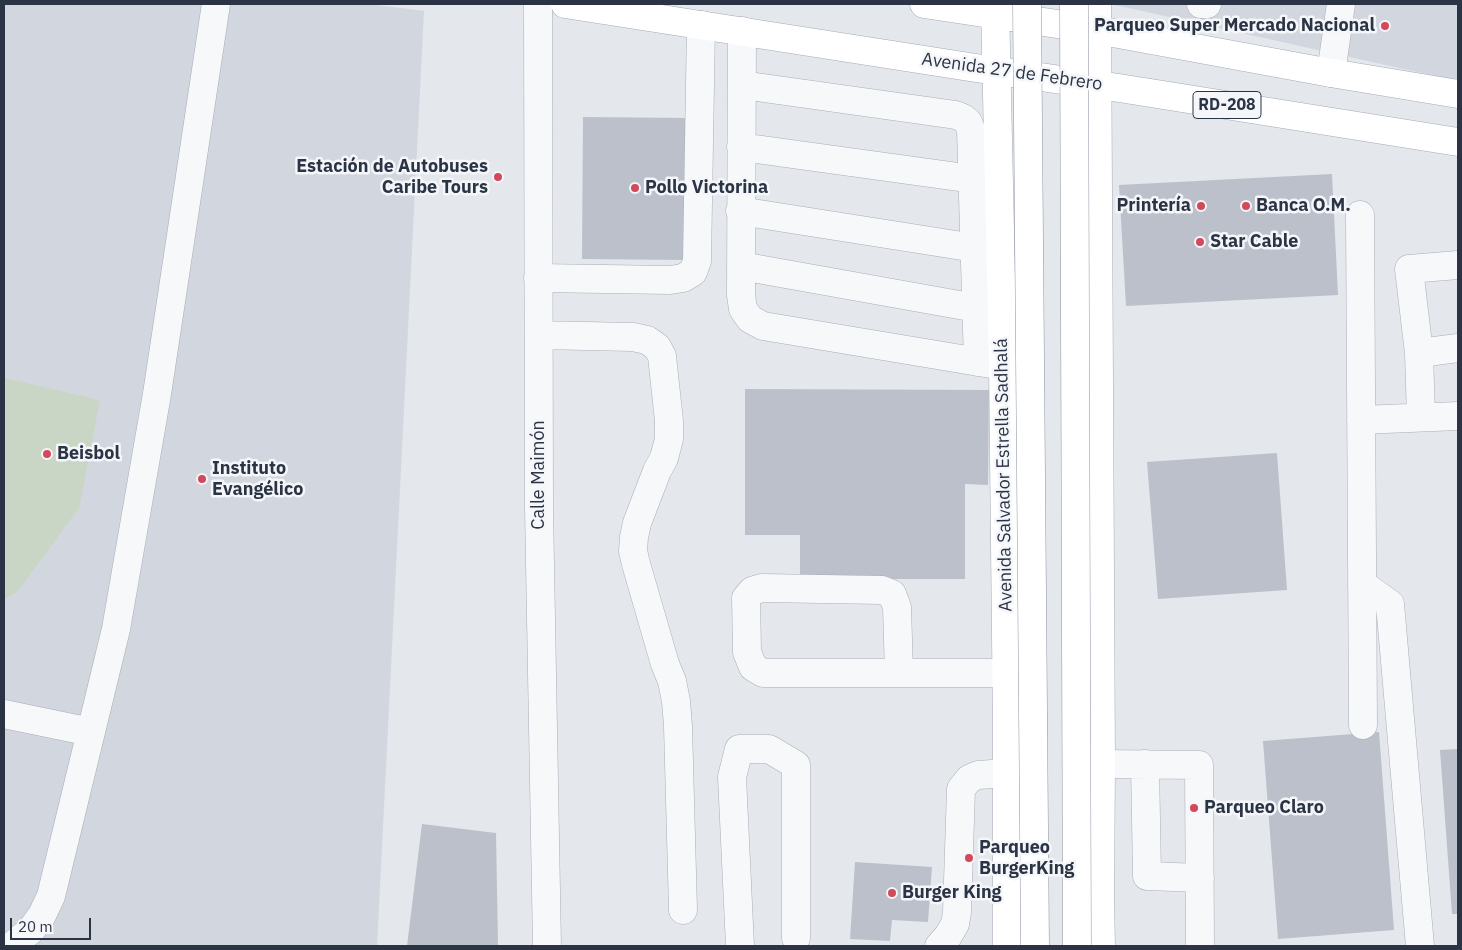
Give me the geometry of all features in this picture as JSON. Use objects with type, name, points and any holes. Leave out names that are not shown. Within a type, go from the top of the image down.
[{"type":"main road","name":"Avenida 27 de Febrero","points":[[565,4],[996,71],[1097,84],[1458,142]]},
{"type":"main road","points":[[924,4],[1097,17],[1331,73],[1458,94]]},
{"type":"main road","name":"Avenida Salvador Estrella Sadhalá","points":[[1027,4],[1035,946]]},
{"type":"main road","points":[[1074,4],[1077,946]]},
{"type":"main road","name":"Avenida Salvador Estrella Sadhalá","points":[[995,9],[996,71],[991,364],[1007,673],[1006,945]]},
{"type":"main road","points":[[1097,17],[1101,946]]},
{"type":"main road","points":[[1100,900],[1121,946]]},
{"type":"street","points":[[12,946],[32,929],[42,916],[51,896],[116,629],[156,404],[216,4]]},
{"type":"street","name":"Calle Maimón","points":[[538,4],[539,519],[547,946]]},
{"type":"street","points":[[1200,4],[1207,4]]},
{"type":"street","points":[[1331,73],[1341,4]]},
{"type":"street","points":[[538,278],[670,280],[683,278],[693,272],[697,261],[701,25]]},
{"type":"street","points":[[742,31],[741,295],[743,308],[750,320],[762,326],[991,364],[976,308],[971,130],[968,122],[956,114],[742,85]]},
{"type":"street","points":[[741,147],[973,178]]},
{"type":"street","points":[[740,211],[974,248]]},
{"type":"street","points":[[1360,215],[1363,725]]},
{"type":"street","points":[[1421,417],[1419,353],[1409,269],[1458,265]]},
{"type":"street","points":[[741,266],[976,308]]},
{"type":"street","points":[[539,335],[633,337],[647,340],[657,347],[662,356],[669,421],[669,439],[664,458],[637,523],[633,551],[665,664],[672,681],[676,701],[683,910]]},
{"type":"street","points":[[1419,353],[1458,348]]},
{"type":"street","points":[[1361,420],[1458,416]]},
{"type":"street","points":[[1362,584],[1390,604],[1420,946]]},
{"type":"street","points":[[898,673],[897,607],[892,594],[882,590],[762,588],[752,590],[746,598],[747,652],[753,667],[763,672],[898,673],[1007,673]]},
{"type":"street","points":[[4,714],[91,732]]},
{"type":"street","points":[[740,946],[732,777],[739,749],[769,749],[796,765],[796,938]]},
{"type":"street","points":[[1101,764],[1200,765],[1200,946]]},
{"type":"street","points":[[1145,764],[1147,876],[1200,878]]},
{"type":"street","points":[[938,946],[948,936],[955,924],[957,912],[961,789],[969,779],[978,775],[1007,773]]},
{"type":"shaded area","name":"Instituto Evangélico","points":[[4,4],[369,4],[424,11],[377,946],[4,946]]},
{"type":"shaded area","points":[[1458,4],[1458,81],[1115,5]]},
{"type":"green space","name":"Beisbol","points":[[4,378],[100,400],[79,508],[17,592],[4,599]]},
{"type":"building","name":"Pollo Victorina","points":[[583,117],[688,118],[687,260],[582,259]]},
{"type":"building","points":[[1332,174],[1338,295],[1126,306],[1119,185]]},
{"type":"building","points":[[745,389],[989,390],[988,485],[965,484],[965,579],[800,579],[800,535],[745,535]]},
{"type":"building","points":[[1277,453],[1287,590],[1158,599],[1147,462]]},
{"type":"building","points":[[1379,732],[1394,930],[1278,939],[1263,741]]},
{"type":"building","points":[[1458,749],[1458,914],[1452,914],[1440,750]]},
{"type":"building","points":[[422,824],[496,833],[498,946],[407,946]]},
{"type":"building","name":"Burger King","points":[[855,862],[932,867],[928,922],[892,920],[890,941],[850,939]]},
{"type":"place","name":"Parqueo Super Mercado Nacional","points":[[1385,26]]},
{"type":"place","name":"Estación de Autobuses Caribe Tours","points":[[498,177]]},
{"type":"place","name":"Pollo Victorina","points":[[635,188]]},
{"type":"place","name":"Printería","points":[[1201,206]]},
{"type":"place","name":"Banca O.M.","points":[[1246,206]]},
{"type":"place","name":"Star Cable","points":[[1200,242]]},
{"type":"place","name":"Beisbol","points":[[47,454]]},
{"type":"place","name":"Instituto Evangélico","points":[[202,479]]},
{"type":"place","name":"Parqueo Claro","points":[[1194,808]]},
{"type":"place","name":"Parqueo BurgerKing","points":[[969,858]]},
{"type":"place","name":"Burger King","points":[[892,893]]}]
